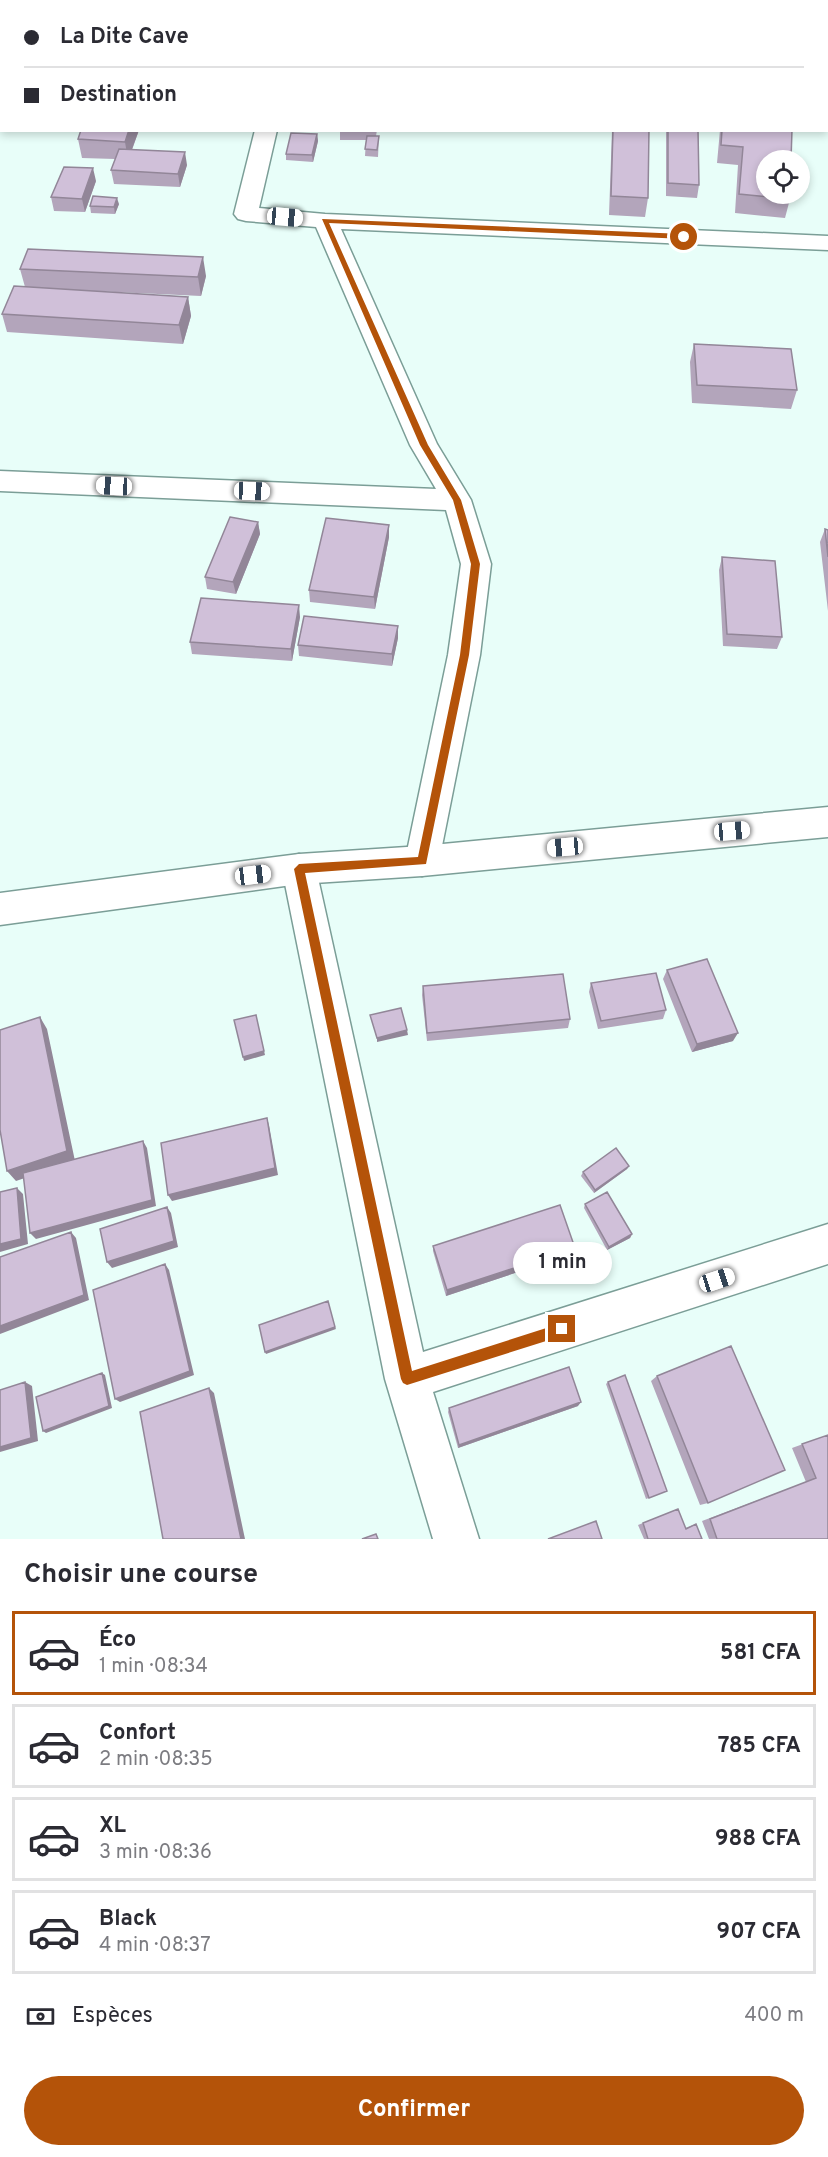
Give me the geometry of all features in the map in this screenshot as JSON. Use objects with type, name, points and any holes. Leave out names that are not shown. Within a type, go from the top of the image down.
[{"type":"street","points":[[266,132],[246,214],[325,220],[828,243]]},
{"type":"street","points":[[325,220],[424,445],[457,500],[476,564],[464,655],[422,861]]},
{"type":"street","points":[[0,481],[457,500]]},
{"type":"street","points":[[0,909],[299,869],[422,861],[828,822]]},
{"type":"street","points":[[299,869],[407,1379],[456,1539]]},
{"type":"street","points":[[407,1379],[828,1244]]},
{"type":"building","points":[[80,132],[128,132],[125,142],[78,139]]},
{"type":"building","points":[[613,132],[649,132],[648,198],[611,196]]},
{"type":"building","points":[[668,132],[698,132],[699,185],[668,183]]},
{"type":"building","points":[[722,132],[792,132],[791,150],[756,150],[756,196],[739,194],[743,147],[721,145]]},
{"type":"building","points":[[291,133],[317,134],[312,155],[286,154]]},
{"type":"building","points":[[367,136],[379,136],[377,150],[365,149]]},
{"type":"building","points":[[119,149],[185,152],[178,174],[111,170]]},
{"type":"building","points":[[64,167],[93,168],[82,199],[51,197]]},
{"type":"building","points":[[93,196],[117,198],[114,207],[90,206]]},
{"type":"building","points":[[28,249],[203,257],[198,277],[20,269]]},
{"type":"building","points":[[14,286],[188,297],[179,325],[2,314]]},
{"type":"building","points":[[694,344],[791,349],[797,390],[697,385]]},
{"type":"building","points":[[230,517],[258,522],[233,582],[205,577]]},
{"type":"building","points":[[326,518],[389,525],[374,597],[309,590]]},
{"type":"building","points":[[825,529],[828,530],[828,557]]},
{"type":"building","points":[[722,557],[775,561],[782,637],[727,634]]},
{"type":"building","points":[[201,598],[299,605],[291,649],[190,642]]},
{"type":"building","points":[[304,616],[398,626],[392,654],[298,645]]},
{"type":"building","points":[[707,959],[738,1033],[697,1044],[667,970]]},
{"type":"building","points":[[656,973],[666,1010],[601,1021],[591,983]]},
{"type":"building","points":[[563,974],[570,1019],[427,1033],[423,986]]},
{"type":"building","points":[[401,1008],[407,1030],[377,1038],[370,1015]]},
{"type":"building","points":[[256,1015],[264,1051],[243,1057],[234,1020]]},
{"type":"building","points":[[40,1017],[67,1151],[7,1171],[0,1130],[0,1030]]},
{"type":"building","points":[[267,1118],[275,1168],[168,1195],[161,1143]]},
{"type":"building","points":[[143,1141],[152,1200],[30,1233],[23,1173]]},
{"type":"building","points":[[616,1148],[629,1166],[595,1190],[583,1172]]},
{"type":"building","points":[[17,1188],[21,1239],[0,1244],[0,1192]]},
{"type":"building","points":[[607,1192],[632,1234],[609,1247],[585,1204]]},
{"type":"building","points":[[560,1205],[575,1248],[447,1290],[433,1246]]},
{"type":"building","points":[[167,1207],[174,1241],[107,1262],[100,1229]]},
{"type":"building","points":[[71,1232],[84,1295],[0,1326],[0,1257]]},
{"type":"building","points":[[165,1264],[190,1371],[115,1399],[93,1290]]},
{"type":"building","points":[[328,1301],[335,1327],[265,1352],[259,1325]]},
{"type":"building","points":[[731,1346],[785,1470],[708,1503],[657,1376]]},
{"type":"building","points":[[569,1367],[581,1402],[459,1445],[449,1408]]},
{"type":"building","points":[[102,1373],[109,1406],[43,1431],[36,1397]]},
{"type":"building","points":[[625,1375],[667,1491],[649,1498],[608,1382]]},
{"type":"building","points":[[25,1382],[31,1438],[0,1447],[0,1390]]},
{"type":"building","points":[[209,1388],[241,1539],[163,1539],[140,1412]]},
{"type":"building","points":[[828,1435],[828,1539],[717,1539],[710,1519],[816,1478],[802,1444]]},
{"type":"building","points":[[678,1509],[686,1529],[696,1524],[702,1539],[648,1539],[643,1523]]},
{"type":"building","points":[[596,1521],[602,1539],[548,1539]]},
{"type":"building","points":[[376,1534],[378,1539],[362,1539]]},
{"type":"route","points":[[562,1329],[407,1379],[299,869],[422,861],[464,655],[476,564],[457,500],[424,445],[325,220],[684,237]]}]
